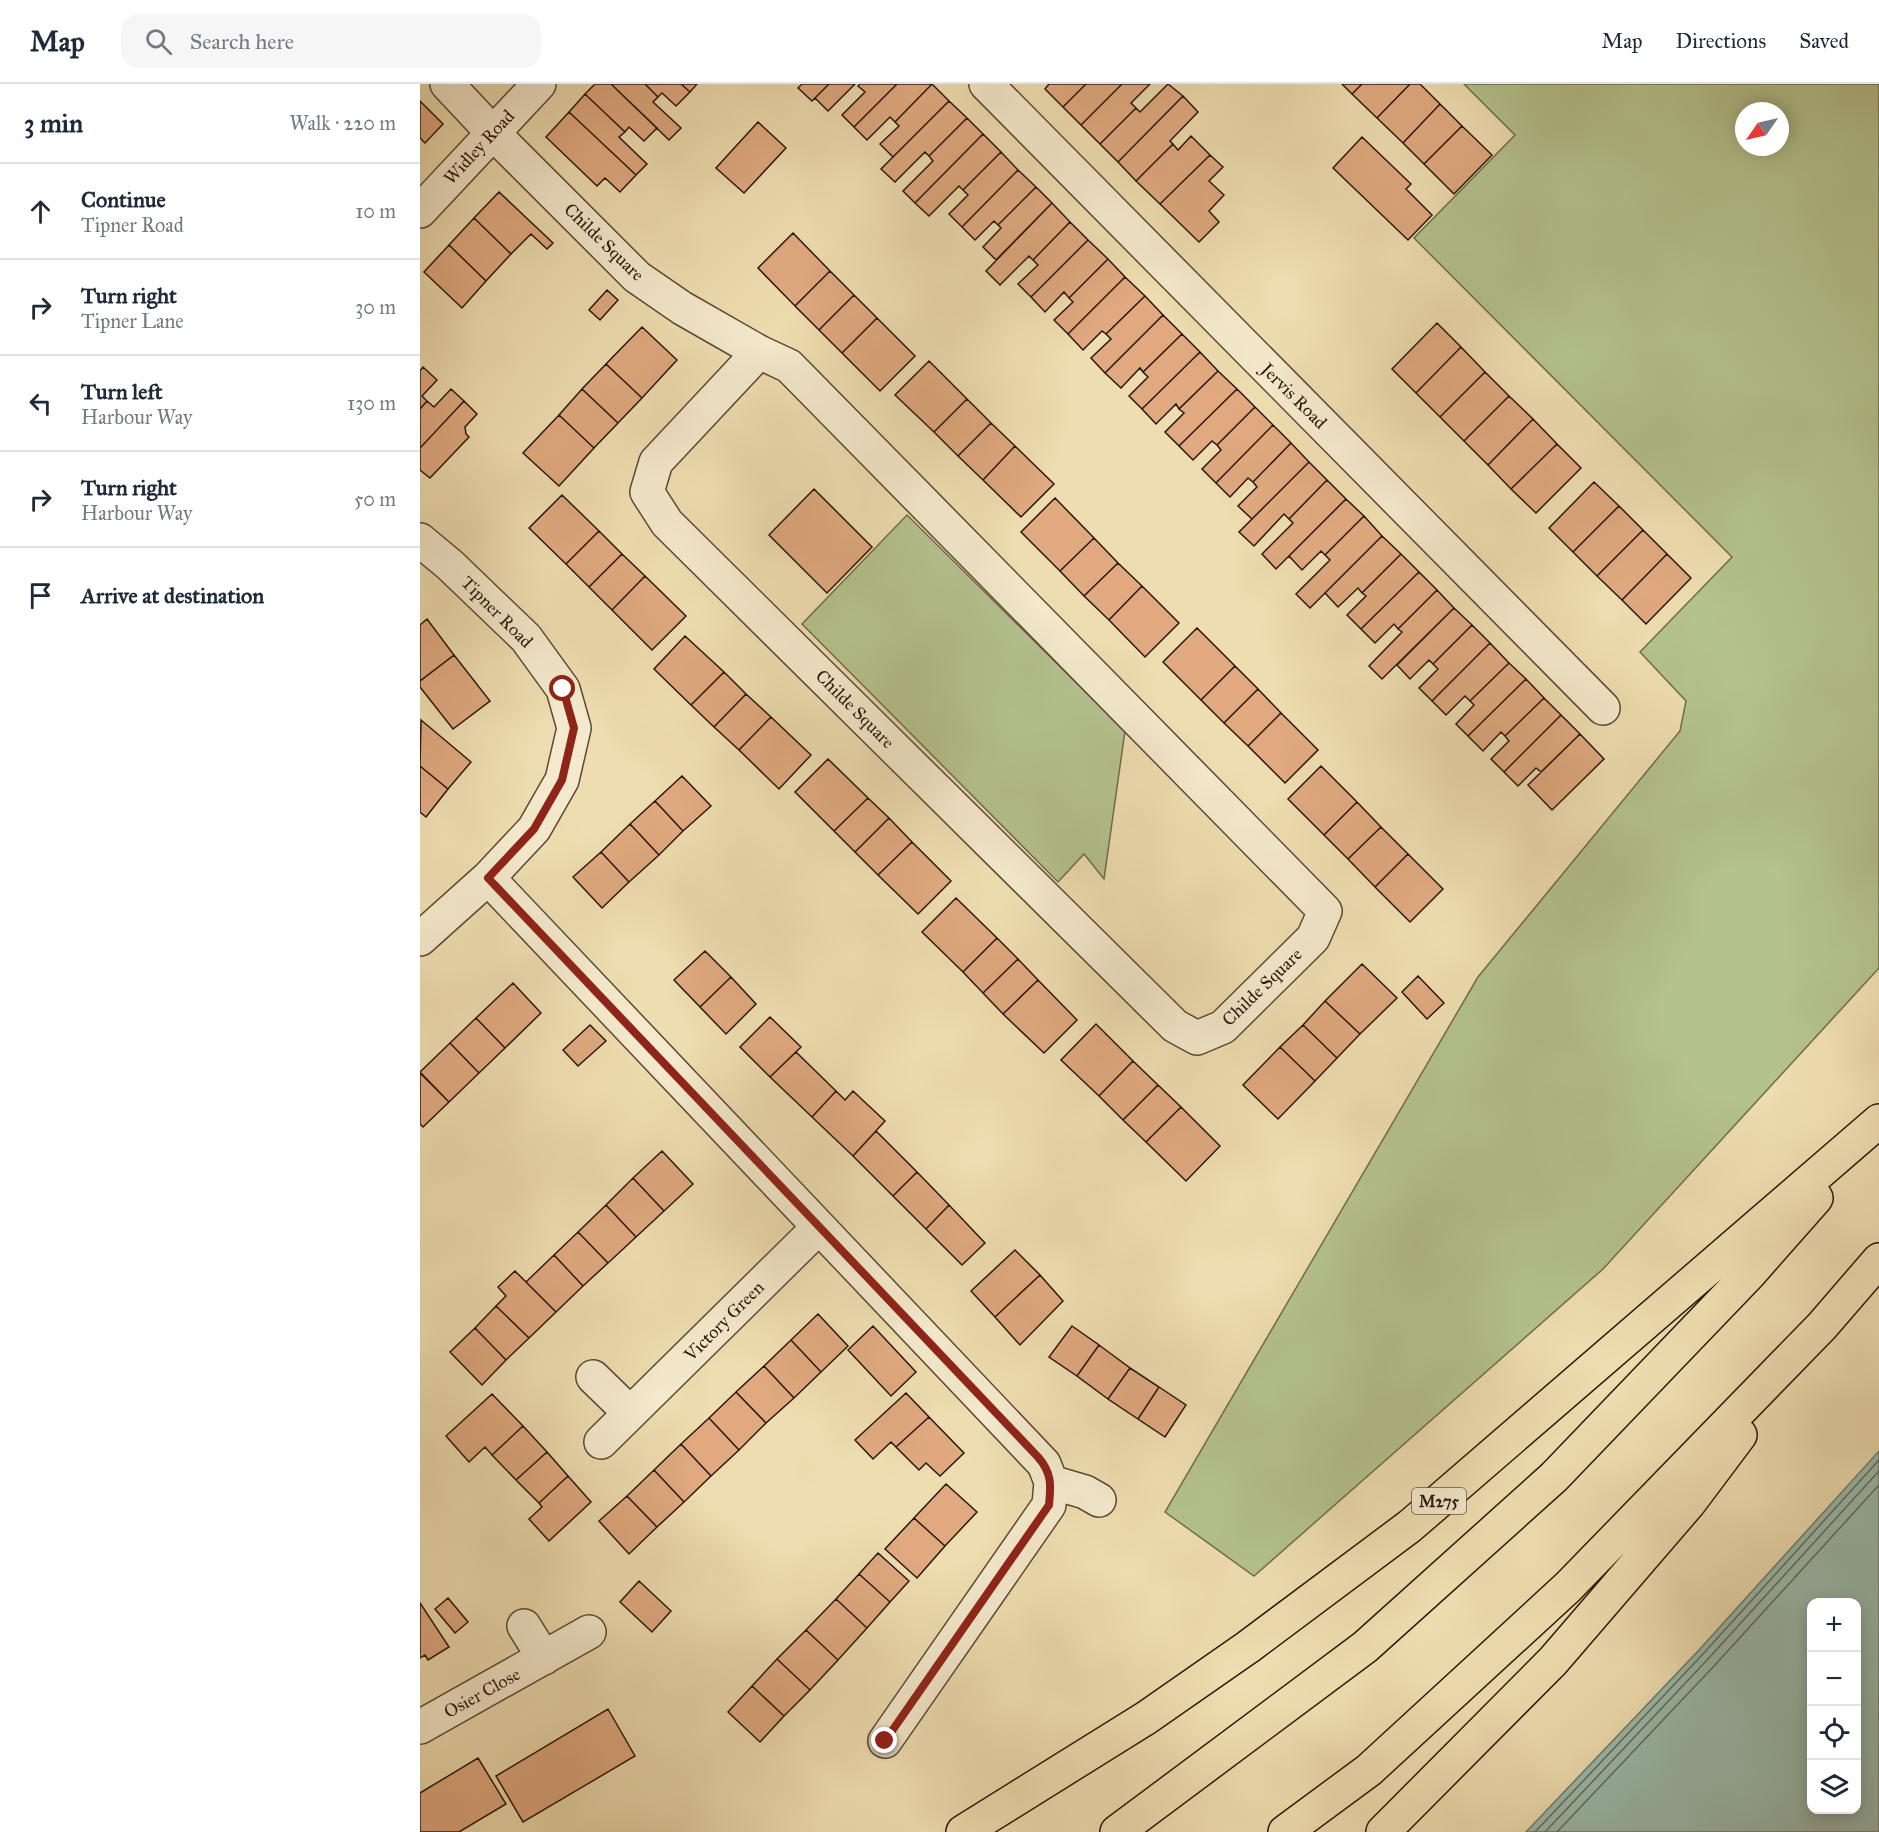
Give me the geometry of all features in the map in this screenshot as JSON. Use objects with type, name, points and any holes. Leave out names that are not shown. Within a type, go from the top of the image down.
[{"type":"highway","name":"M275","points":[[963,1832],[1146,1718],[1248,1647],[1410,1526],[1879,1121]]},
{"type":"highway","points":[[1117,1832],[1365,1647],[1554,1478],[1749,1274],[1879,1126]]},
{"type":"highway","points":[[1285,1832],[1369,1770],[1568,1587],[1822,1326],[1879,1260]]},
{"type":"highway","points":[[1383,1832],[1553,1661],[1689,1503],[1822,1326]]},
{"type":"street","name":"Childe Square","points":[[447,84],[637,277],[682,308],[759,352],[789,366],[1325,911],[1313,938],[1223,1027],[1197,1038],[1175,1026],[667,523],[647,492],[656,462],[759,352]]},
{"type":"street","name":"Widley Road","points":[[420,211],[539,84]]},
{"type":"street","name":"Jervis Road","points":[[986,84],[1603,708]]},
{"type":"street","name":"Tipner Road","points":[[420,540],[526,638],[563,689],[574,728],[562,780],[534,829],[488,878]]},
{"type":"street","points":[[420,939],[488,878],[1044,1464],[1052,1482],[1049,1505],[885,1741]]},
{"type":"street","name":"Victory Green","points":[[601,1442],[818,1228]]},
{"type":"street","points":[[593,1377],[630,1413]]},
{"type":"street","points":[[1052,1482],[1085,1492],[1099,1500]]},
{"type":"street","points":[[524,1626],[544,1658]]},
{"type":"street","name":"Osier Close","points":[[420,1727],[589,1632]]},
{"type":"green space","points":[[1464,84],[1879,84],[1879,968],[1603,1269],[1254,1576],[1165,1512],[1478,977],[1680,731],[1686,701],[1640,652],[1732,557],[1414,238],[1515,135]]},
{"type":"green space","points":[[907,515],[1125,731],[1104,879],[1084,854],[1058,882],[802,624]]},
{"type":"water","points":[[1879,1451],[1879,1832],[1526,1832],[1699,1650]]},
{"type":"building","points":[[595,84],[611,84],[657,128],[644,141],[629,127],[625,132],[585,94]]},
{"type":"building","points":[[611,84],[645,84],[658,97],[653,102],[681,128],[669,140]]},
{"type":"building","points":[[645,84],[681,84],[690,92],[676,106],[662,93],[658,97]]},
{"type":"building","points":[[681,84],[697,84],[690,92]]},
{"type":"building","points":[[802,84],[829,84],[812,101],[798,88]]},
{"type":"building","points":[[829,84],[855,84],[828,111],[815,98]]},
{"type":"building","points":[[860,84],[897,84],[854,127],[842,115],[865,92],[858,86]]},
{"type":"building","points":[[897,84],[932,84],[895,122],[890,117],[867,140],[854,127]]},
{"type":"building","points":[[932,84],[949,101],[893,157],[880,144],[899,126],[895,122]]},
{"type":"building","points":[[1049,84],[1086,84],[1063,107],[1045,89]]},
{"type":"building","points":[[1086,84],[1122,84],[1081,125],[1063,107]]},
{"type":"building","points":[[1122,84],[1150,84],[1131,103],[1136,108],[1100,144],[1081,125]]},
{"type":"building","points":[[1168,84],[1183,96],[1118,162],[1100,144],[1136,108],[1140,112]]},
{"type":"building","points":[[1342,84],[1362,84],[1352,94]]},
{"type":"building","points":[[1362,84],[1410,84],[1377,118],[1352,94]]},
{"type":"building","points":[[1410,84],[1420,84],[1440,104],[1403,143],[1377,118]]},
{"type":"building","points":[[585,94],[625,132],[619,137],[647,164],[636,175],[569,112]]},
{"type":"building","points":[[1183,96],[1198,112],[1170,141],[1173,144],[1136,181],[1118,162]]},
{"type":"building","points":[[420,101],[443,124],[425,143],[420,138]]},
{"type":"building","points":[[949,101],[967,118],[929,156],[925,152],[895,182],[881,169]]},
{"type":"building","points":[[1440,104],[1462,126],[1424,164],[1403,143]]},
{"type":"building","points":[[569,112],[636,175],[620,192],[605,178],[597,186],[546,137]]},
{"type":"building","points":[[967,118],[983,134],[915,203],[903,191],[933,161],[929,156]]},
{"type":"building","points":[[758,122],[786,148],[744,193],[716,168]]},
{"type":"building","points":[[1462,126],[1492,155],[1454,194],[1424,164]]},
{"type":"building","points":[[983,134],[1001,152],[963,190],[959,186],[929,216],[915,203]]},
{"type":"building","points":[[1191,136],[1210,155],[1160,204],[1136,181],[1173,144],[1178,150]]},
{"type":"building","points":[[1362,137],[1411,184],[1406,189],[1432,215],[1408,240],[1333,168]]},
{"type":"building","points":[[1001,152],[1018,170],[962,227],[949,214],[968,195],[963,190]]},
{"type":"building","points":[[1210,155],[1223,167],[1209,181],[1224,195],[1209,211],[1219,222],[1199,242],[1160,204]]},
{"type":"building","points":[[1018,170],[1036,187],[998,225],[994,221],[975,240],[962,227]]},
{"type":"building","points":[[1036,187],[1052,203],[996,260],[983,247],[1001,228],[998,225]]},
{"type":"building","points":[[499,192],[553,243],[547,249],[531,234],[511,254],[474,218]]},
{"type":"building","points":[[1052,203],[1070,222],[1033,260],[1029,256],[1000,285],[986,271]]},
{"type":"building","points":[[474,218],[511,254],[486,281],[449,245]]},
{"type":"building","points":[[1070,222],[1088,240],[1031,297],[1018,284],[1038,265],[1033,260]]},
{"type":"building","points":[[793,233],[830,271],[795,306],[758,268]]},
{"type":"building","points":[[1088,240],[1108,259],[1069,298],[1064,292],[1045,312],[1031,297]]},
{"type":"building","points":[[449,245],[486,281],[462,308],[424,272]]},
{"type":"building","points":[[1108,259],[1125,277],[1068,334],[1054,320],[1073,302],[1069,298]]},
{"type":"building","points":[[830,271],[854,295],[819,330],[795,306]]},
{"type":"building","points":[[1125,277],[1145,296],[1106,334],[1102,331],[1083,350],[1068,334]]},
{"type":"building","points":[[607,290],[618,300],[600,320],[589,310]]},
{"type":"building","points":[[854,295],[877,318],[842,353],[819,330]]},
{"type":"building","points":[[1145,296],[1163,315],[1105,373],[1091,358],[1111,339],[1106,334]]},
{"type":"building","points":[[1163,315],[1182,334],[1143,372],[1140,368],[1121,388],[1105,373]]},
{"type":"building","points":[[877,318],[915,356],[880,391],[842,353]]},
{"type":"building","points":[[1437,323],[1461,347],[1416,393],[1392,369]]},
{"type":"building","points":[[642,327],[677,360],[642,398],[606,364]]},
{"type":"building","points":[[1182,334],[1200,352],[1142,409],[1129,396],[1148,377],[1143,372]]},
{"type":"building","points":[[1461,347],[1485,372],[1440,417],[1416,393]]},
{"type":"building","points":[[1200,352],[1218,371],[1179,409],[1176,404],[1156,424],[1142,409]]},
{"type":"building","points":[[929,361],[967,399],[934,432],[895,395]]},
{"type":"building","points":[[606,364],[642,398],[618,423],[582,389]]},
{"type":"building","points":[[423,367],[437,380],[422,396],[427,401],[420,409],[420,371]]},
{"type":"building","points":[[1218,371],[1237,389],[1179,446],[1165,432],[1184,413],[1179,409]]},
{"type":"building","points":[[1485,372],[1509,396],[1464,441],[1440,417]]},
{"type":"building","points":[[451,389],[464,401],[420,448],[420,409],[427,401],[434,407]]},
{"type":"building","points":[[582,389],[618,423],[594,448],[559,415]]},
{"type":"building","points":[[1237,389],[1255,407],[1217,445],[1212,441],[1193,460],[1179,446]]},
{"type":"building","points":[[1509,396],[1533,419],[1488,465],[1464,441]]},
{"type":"building","points":[[967,399],[991,423],[958,456],[934,432]]},
{"type":"building","points":[[464,401],[477,414],[465,427],[469,437],[430,478],[420,470],[420,448]]},
{"type":"building","points":[[1255,407],[1273,425],[1216,483],[1202,469],[1221,450],[1217,445]]},
{"type":"building","points":[[559,415],[594,448],[559,486],[523,453]]},
{"type":"building","points":[[1533,419],[1557,444],[1511,489],[1488,465]]},
{"type":"building","points":[[991,423],[1015,446],[983,480],[958,456]]},
{"type":"building","points":[[1273,425],[1291,443],[1253,482],[1248,478],[1230,497],[1216,483]]},
{"type":"building","points":[[1291,443],[1309,462],[1252,519],[1238,506],[1257,487],[1253,482]]},
{"type":"building","points":[[1557,444],[1581,468],[1536,513],[1511,489]]},
{"type":"building","points":[[1015,446],[1054,484],[1021,517],[983,480]]},
{"type":"building","points":[[1309,462],[1327,480],[1289,519],[1284,514],[1254,546],[1239,532]]},
{"type":"building","points":[[1327,480],[1346,499],[1276,569],[1262,554],[1293,523],[1289,519]]},
{"type":"building","points":[[1594,482],[1619,506],[1573,552],[1549,528]]},
{"type":"building","points":[[814,489],[872,547],[827,593],[769,535]]},
{"type":"building","points":[[562,495],[599,531],[566,564],[529,528]]},
{"type":"building","points":[[1055,498],[1094,538],[1060,571],[1021,532]]},
{"type":"building","points":[[1346,499],[1364,516],[1325,555],[1321,551],[1302,570],[1289,556]]},
{"type":"building","points":[[1619,506],[1643,530],[1597,576],[1573,552]]},
{"type":"building","points":[[1364,516],[1382,536],[1310,608],[1296,594],[1330,560],[1325,555]]},
{"type":"building","points":[[1643,530],[1667,554],[1622,600],[1597,576]]},
{"type":"building","points":[[599,531],[622,554],[589,587],[566,564]]},
{"type":"building","points":[[1382,536],[1401,554],[1362,593],[1358,588],[1338,607],[1325,593]]},
{"type":"building","points":[[1094,538],[1118,563],[1084,596],[1060,571]]},
{"type":"building","points":[[622,554],[645,576],[612,610],[589,587]]},
{"type":"building","points":[[1401,554],[1419,572],[1361,629],[1347,615],[1366,596],[1362,593]]},
{"type":"building","points":[[1667,554],[1691,578],[1646,624],[1622,600]]},
{"type":"building","points":[[1118,563],[1142,586],[1109,620],[1084,596]]},
{"type":"building","points":[[1419,572],[1437,590],[1398,629],[1394,624],[1375,643],[1361,629]]},
{"type":"building","points":[[645,576],[686,616],[652,650],[612,610]]},
{"type":"building","points":[[1142,586],[1179,623],[1145,657],[1109,620]]},
{"type":"building","points":[[1437,590],[1454,608],[1382,679],[1369,666],[1402,632],[1398,629]]},
{"type":"building","points":[[1454,608],[1472,625],[1433,664],[1429,660],[1410,679],[1397,665]]},
{"type":"building","points":[[427,619],[454,655],[420,681],[420,625]]},
{"type":"building","points":[[1472,625],[1490,643],[1432,701],[1419,688],[1438,669],[1433,664]]},
{"type":"building","points":[[1197,628],[1235,666],[1201,700],[1163,662]]},
{"type":"building","points":[[685,636],[724,672],[691,705],[654,669]]},
{"type":"building","points":[[1490,643],[1509,663],[1470,701],[1465,696],[1446,715],[1432,701]]},
{"type":"building","points":[[454,655],[490,701],[453,729],[420,687],[420,681]]},
{"type":"building","points":[[1509,663],[1526,679],[1468,736],[1456,724],[1474,705],[1470,701]]},
{"type":"building","points":[[1235,666],[1258,689],[1224,723],[1201,700]]},
{"type":"building","points":[[724,672],[746,694],[714,727],[691,705]]},
{"type":"building","points":[[1526,679],[1544,698],[1505,736],[1501,732],[1483,751],[1468,736]]},
{"type":"building","points":[[1258,689],[1281,713],[1248,746],[1224,723]]},
{"type":"building","points":[[746,694],[771,717],[739,750],[714,727]]},
{"type":"building","points":[[1544,698],[1561,715],[1504,772],[1491,759],[1509,741],[1505,736]]},
{"type":"building","points":[[1281,713],[1318,750],[1285,783],[1248,746]]},
{"type":"building","points":[[1561,715],[1580,734],[1541,772],[1536,768],[1518,786],[1504,772]]},
{"type":"building","points":[[771,717],[811,755],[779,789],[739,750]]},
{"type":"building","points":[[421,720],[471,762],[448,789],[420,766]]},
{"type":"building","points":[[1580,734],[1604,759],[1552,810],[1528,785]]},
{"type":"building","points":[[828,759],[868,798],[834,831],[795,792]]},
{"type":"building","points":[[420,766],[448,789],[426,817],[420,812]]},
{"type":"building","points":[[1321,766],[1357,802],[1324,835],[1288,799]]},
{"type":"building","points":[[682,776],[711,806],[683,831],[655,801]]},
{"type":"building","points":[[868,798],[889,818],[855,852],[834,831]]},
{"type":"building","points":[[655,801],[683,831],[659,855],[630,824]]},
{"type":"building","points":[[1357,802],[1381,827],[1348,859],[1324,835]]},
{"type":"building","points":[[889,818],[912,842],[878,875],[855,852]]},
{"type":"building","points":[[630,824],[659,855],[629,882],[601,852]]},
{"type":"building","points":[[1381,827],[1408,854],[1375,887],[1348,859]]},
{"type":"building","points":[[912,842],[951,881],[918,914],[878,875]]},
{"type":"building","points":[[601,852],[629,882],[602,908],[573,877]]},
{"type":"building","points":[[1408,854],[1443,889],[1410,922],[1375,887]]},
{"type":"building","points":[[956,898],[997,938],[963,972],[922,932]]},
{"type":"building","points":[[997,938],[1018,959],[983,993],[963,972]]},
{"type":"building","points":[[705,951],[731,977],[700,1007],[674,980]]},
{"type":"building","points":[[1018,959],[1038,980],[1003,1014],[983,993]]},
{"type":"building","points":[[1362,964],[1397,998],[1360,1034],[1325,1001]]},
{"type":"building","points":[[1418,976],[1444,1003],[1427,1019],[1402,992]]},
{"type":"building","points":[[731,977],[756,1004],[726,1034],[700,1007]]},
{"type":"building","points":[[1038,980],[1077,1020],[1044,1053],[1003,1014]]},
{"type":"building","points":[[513,983],[541,1013],[505,1048],[476,1018]]},
{"type":"building","points":[[1325,1001],[1360,1034],[1337,1058],[1303,1025]]},
{"type":"building","points":[[770,1017],[801,1047],[770,1077],[740,1047]]},
{"type":"building","points":[[476,1018],[505,1048],[479,1073],[450,1043]]},
{"type":"building","points":[[1096,1024],[1133,1061],[1099,1096],[1061,1060]]},
{"type":"building","points":[[590,1025],[606,1041],[578,1066],[563,1050]]},
{"type":"building","points":[[1303,1025],[1337,1058],[1315,1081],[1280,1047]]},
{"type":"building","points":[[450,1043],[479,1073],[449,1102],[420,1072]]},
{"type":"building","points":[[1280,1047],[1315,1081],[1278,1119],[1243,1085]]},
{"type":"building","points":[[796,1052],[836,1091],[812,1117],[770,1077]]},
{"type":"building","points":[[1133,1061],[1158,1085],[1123,1120],[1099,1096]]},
{"type":"building","points":[[420,1073],[449,1102],[423,1127],[420,1124]]},
{"type":"building","points":[[1158,1085],[1181,1107],[1146,1142],[1123,1120]]},
{"type":"building","points":[[836,1091],[845,1100],[853,1091],[885,1121],[853,1156],[812,1117]]},
{"type":"building","points":[[1181,1107],[1220,1146],[1186,1181],[1146,1142]]},
{"type":"building","points":[[876,1131],[917,1172],[893,1196],[853,1156]]},
{"type":"building","points":[[662,1151],[693,1184],[664,1211],[633,1178]]},
{"type":"building","points":[[917,1172],[949,1205],[926,1229],[893,1196]]},
{"type":"building","points":[[633,1178],[664,1211],[636,1237],[606,1205]]},
{"type":"building","points":[[606,1205],[636,1237],[608,1263],[578,1232]]},
{"type":"building","points":[[949,1205],[985,1243],[962,1265],[926,1229]]},
{"type":"building","points":[[578,1232],[608,1263],[583,1286],[554,1255]]},
{"type":"building","points":[[1015,1250],[1040,1275],[995,1317],[971,1291]]},
{"type":"building","points":[[554,1255],[583,1286],[556,1312],[526,1282]]},
{"type":"building","points":[[515,1271],[556,1312],[529,1338],[496,1306],[506,1296],[498,1287]]},
{"type":"building","points":[[1040,1275],[1063,1301],[1020,1345],[995,1317]]},
{"type":"building","points":[[496,1306],[529,1338],[506,1360],[475,1328]]},
{"type":"building","points":[[818,1314],[848,1346],[821,1372],[791,1340]]},
{"type":"building","points":[[873,1326],[916,1372],[891,1396],[848,1350]]},
{"type":"building","points":[[1072,1326],[1099,1345],[1077,1376],[1049,1357]]},
{"type":"building","points":[[475,1328],[506,1360],[482,1385],[450,1352]]},
{"type":"building","points":[[791,1340],[821,1372],[794,1398],[764,1366]]},
{"type":"building","points":[[1099,1345],[1130,1368],[1108,1399],[1077,1376]]},
{"type":"building","points":[[764,1366],[794,1398],[766,1423],[736,1392]]},
{"type":"building","points":[[1130,1368],[1159,1387],[1138,1419],[1108,1399]]},
{"type":"building","points":[[1159,1387],[1186,1405],[1165,1437],[1138,1419]]},
{"type":"building","points":[[736,1392],[766,1423],[739,1450],[709,1418]]},
{"type":"building","points":[[906,1393],[929,1417],[896,1447],[891,1442],[873,1459],[855,1440]]},
{"type":"building","points":[[492,1394],[523,1426],[492,1455],[485,1447],[469,1462],[446,1436]]},
{"type":"building","points":[[929,1417],[964,1453],[940,1476],[926,1463],[919,1470],[896,1447]]},
{"type":"building","points":[[709,1418],[739,1450],[711,1476],[681,1444]]},
{"type":"building","points":[[523,1426],[547,1452],[516,1480],[492,1455]]},
{"type":"building","points":[[681,1444],[711,1476],[684,1502],[654,1470]]},
{"type":"building","points":[[547,1452],[568,1476],[539,1503],[516,1480]]},
{"type":"building","points":[[654,1470],[684,1502],[657,1527],[627,1496]]},
{"type":"building","points":[[568,1476],[591,1502],[549,1541],[529,1519],[542,1507],[539,1503]]},
{"type":"building","points":[[946,1484],[977,1512],[945,1546],[914,1518]]},
{"type":"building","points":[[627,1496],[657,1527],[629,1554],[599,1521]]},
{"type":"building","points":[[914,1518],[945,1546],[917,1578],[885,1549]]},
{"type":"building","points":[[878,1553],[909,1581],[890,1602],[859,1574]]},
{"type":"building","points":[[859,1574],[890,1602],[867,1628],[836,1599]]},
{"type":"building","points":[[639,1581],[671,1611],[652,1632],[620,1602]]},
{"type":"building","points":[[448,1598],[468,1622],[455,1633],[435,1609]]},
{"type":"building","points":[[836,1599],[867,1628],[838,1660],[806,1630]]},
{"type":"building","points":[[420,1603],[449,1647],[428,1660],[425,1655],[420,1658]]},
{"type":"building","points":[[806,1630],[838,1660],[810,1690],[777,1659]]},
{"type":"building","points":[[777,1659],[810,1690],[784,1716],[752,1686]]},
{"type":"building","points":[[752,1686],[784,1716],[760,1742],[728,1712]]},
{"type":"building","points":[[608,1709],[635,1756],[523,1822],[496,1776]]},
{"type":"building","points":[[478,1758],[506,1804],[459,1832],[420,1832],[420,1793]]},
{"type":"route","points":[[563,689],[574,728],[562,780],[534,829],[488,878],[1038,1457],[1044,1464],[1052,1482],[1049,1505],[885,1741]]}]
